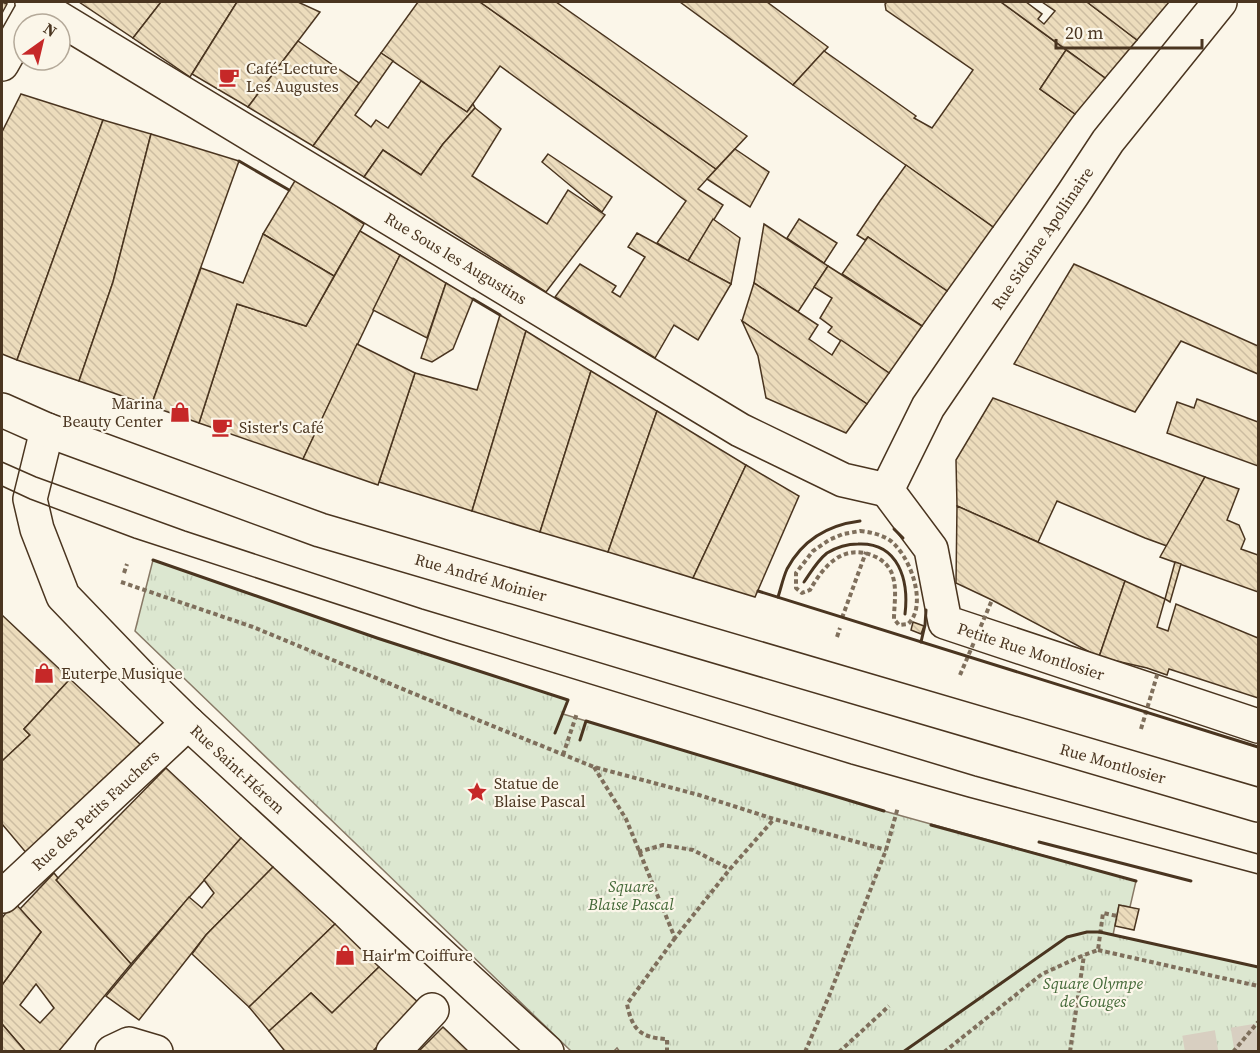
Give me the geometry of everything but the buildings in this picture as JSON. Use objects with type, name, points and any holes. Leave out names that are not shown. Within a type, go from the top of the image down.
[{"type":"street","name":"Rue Sous les Augustins","points":[[35,2],[740,430],[843,480],[886,490]]},
{"type":"street","points":[[2,64],[35,2]]},
{"type":"street","name":"Rue Sidoine Apollinaire","points":[[886,490],[928,407],[1108,141],[1220,2]]},
{"type":"street","name":"Rue André Moinier","points":[[2,410],[47,430],[320,530],[968,721]]},
{"type":"street","name":"Rue Saint-Hérem","points":[[47,430],[30,500],[37,529],[63,596],[188,723],[547,1052]]},
{"type":"street","name":"Petite Rue Montlosier","points":[[886,490],[931,549],[945,622],[1258,726]]},
{"type":"street","name":"Rue Montlosier","points":[[968,721],[1258,805]]},
{"type":"street","name":"Rue des Petits Fauchers","points":[[2,896],[188,723]]},
{"type":"street","points":[[393,1052],[432,1010]]},
{"type":"street","points":[[112,1052],[129,1044],[156,1052]]},
{"type":"path","points":[[860,531],[843,534],[813,551],[796,573],[795,588],[802,592],[810,590],[826,567],[843,554],[866,552],[888,566],[893,577],[895,592]]},
{"type":"path","points":[[842,618],[866,552]]},
{"type":"path","points":[[124,573],[126,564]]},
{"type":"path","points":[[121,582],[253,627],[594,767],[886,850]]},
{"type":"path","points":[[960,675],[992,600]]},
{"type":"path","points":[[837,637],[840,628]]},
{"type":"path","points":[[1141,729],[1158,672]]},
{"type":"path","points":[[563,754],[577,713]]},
{"type":"path","points":[[594,767],[626,819],[675,938]]},
{"type":"path","points":[[805,1052],[886,850],[898,807]]},
{"type":"path","points":[[667,1052],[667,1039],[654,1038],[641,1033],[630,1020],[627,1004],[675,938],[730,869],[774,819]]},
{"type":"path","points":[[638,852],[663,845],[693,850],[730,869]]},
{"type":"path","points":[[1098,950],[1103,913],[1117,916]]},
{"type":"path","points":[[944,1052],[1042,974],[1098,950],[1258,986]]},
{"type":"path","points":[[1070,1052],[1084,955]]},
{"type":"path","points":[[838,1052],[889,1006]]},
{"type":"path","points":[[1233,1052],[1258,1022]]},
{"type":"green space","name":"Square Blaise Pascal","points":[[153,560],[377,638],[568,700],[563,714],[884,811],[1136,881],[1130,907],[1119,905],[1113,935],[1258,967],[1258,1051],[620,1052],[617,1048],[614,1051],[571,1051],[135,631]]},
{"type":"tunnel","points":[[1185,1052],[1258,1040]]},
{"type":"tram line","points":[[2,462],[36,477],[185,531],[422,609],[975,776],[1258,854]]},
{"type":"tram line","points":[[2,486],[30,499],[134,538],[447,640],[851,764],[1258,874]]},
{"type":"wall","points":[[239,161],[289,190]]},
{"type":"wall","points":[[473,299],[500,315]]},
{"type":"wall","points":[[778,597],[787,569],[801,549],[827,530],[860,521]]},
{"type":"wall","points":[[894,529],[903,538]]},
{"type":"wall","points":[[804,582],[827,553],[842,546],[872,545],[883,549],[898,566],[905,589],[905,614]]},
{"type":"wall","points":[[153,560],[377,638],[568,700],[555,733]]},
{"type":"wall","points":[[758,591],[1258,747]]},
{"type":"wall","points":[[921,642],[926,610]]},
{"type":"wall","points":[[580,740],[586,721],[884,811]]},
{"type":"wall","points":[[931,825],[1136,881]]},
{"type":"wall","points":[[1039,842],[1191,881]]},
{"type":"wall","points":[[903,1052],[1067,937],[1087,932],[1100,932],[1258,967]]},
{"type":"place","name":"Café-Lecture Les Augustes","points":[[229,77]]},
{"type":"place","name":"Marina Beauty Center","points":[[180,412]]},
{"type":"place","name":"Sister's Café","points":[[222,427]]},
{"type":"place","name":"Euterpe Musique","points":[[44,673]]},
{"type":"place","name":"Statue de Blaise Pascal","points":[[477,792]]},
{"type":"place","name":"Hair'm Coiffure","points":[[345,955]]},
{"type":"park label","name":"Square Olympe de Gouges","points":[[1093,992]]}]
